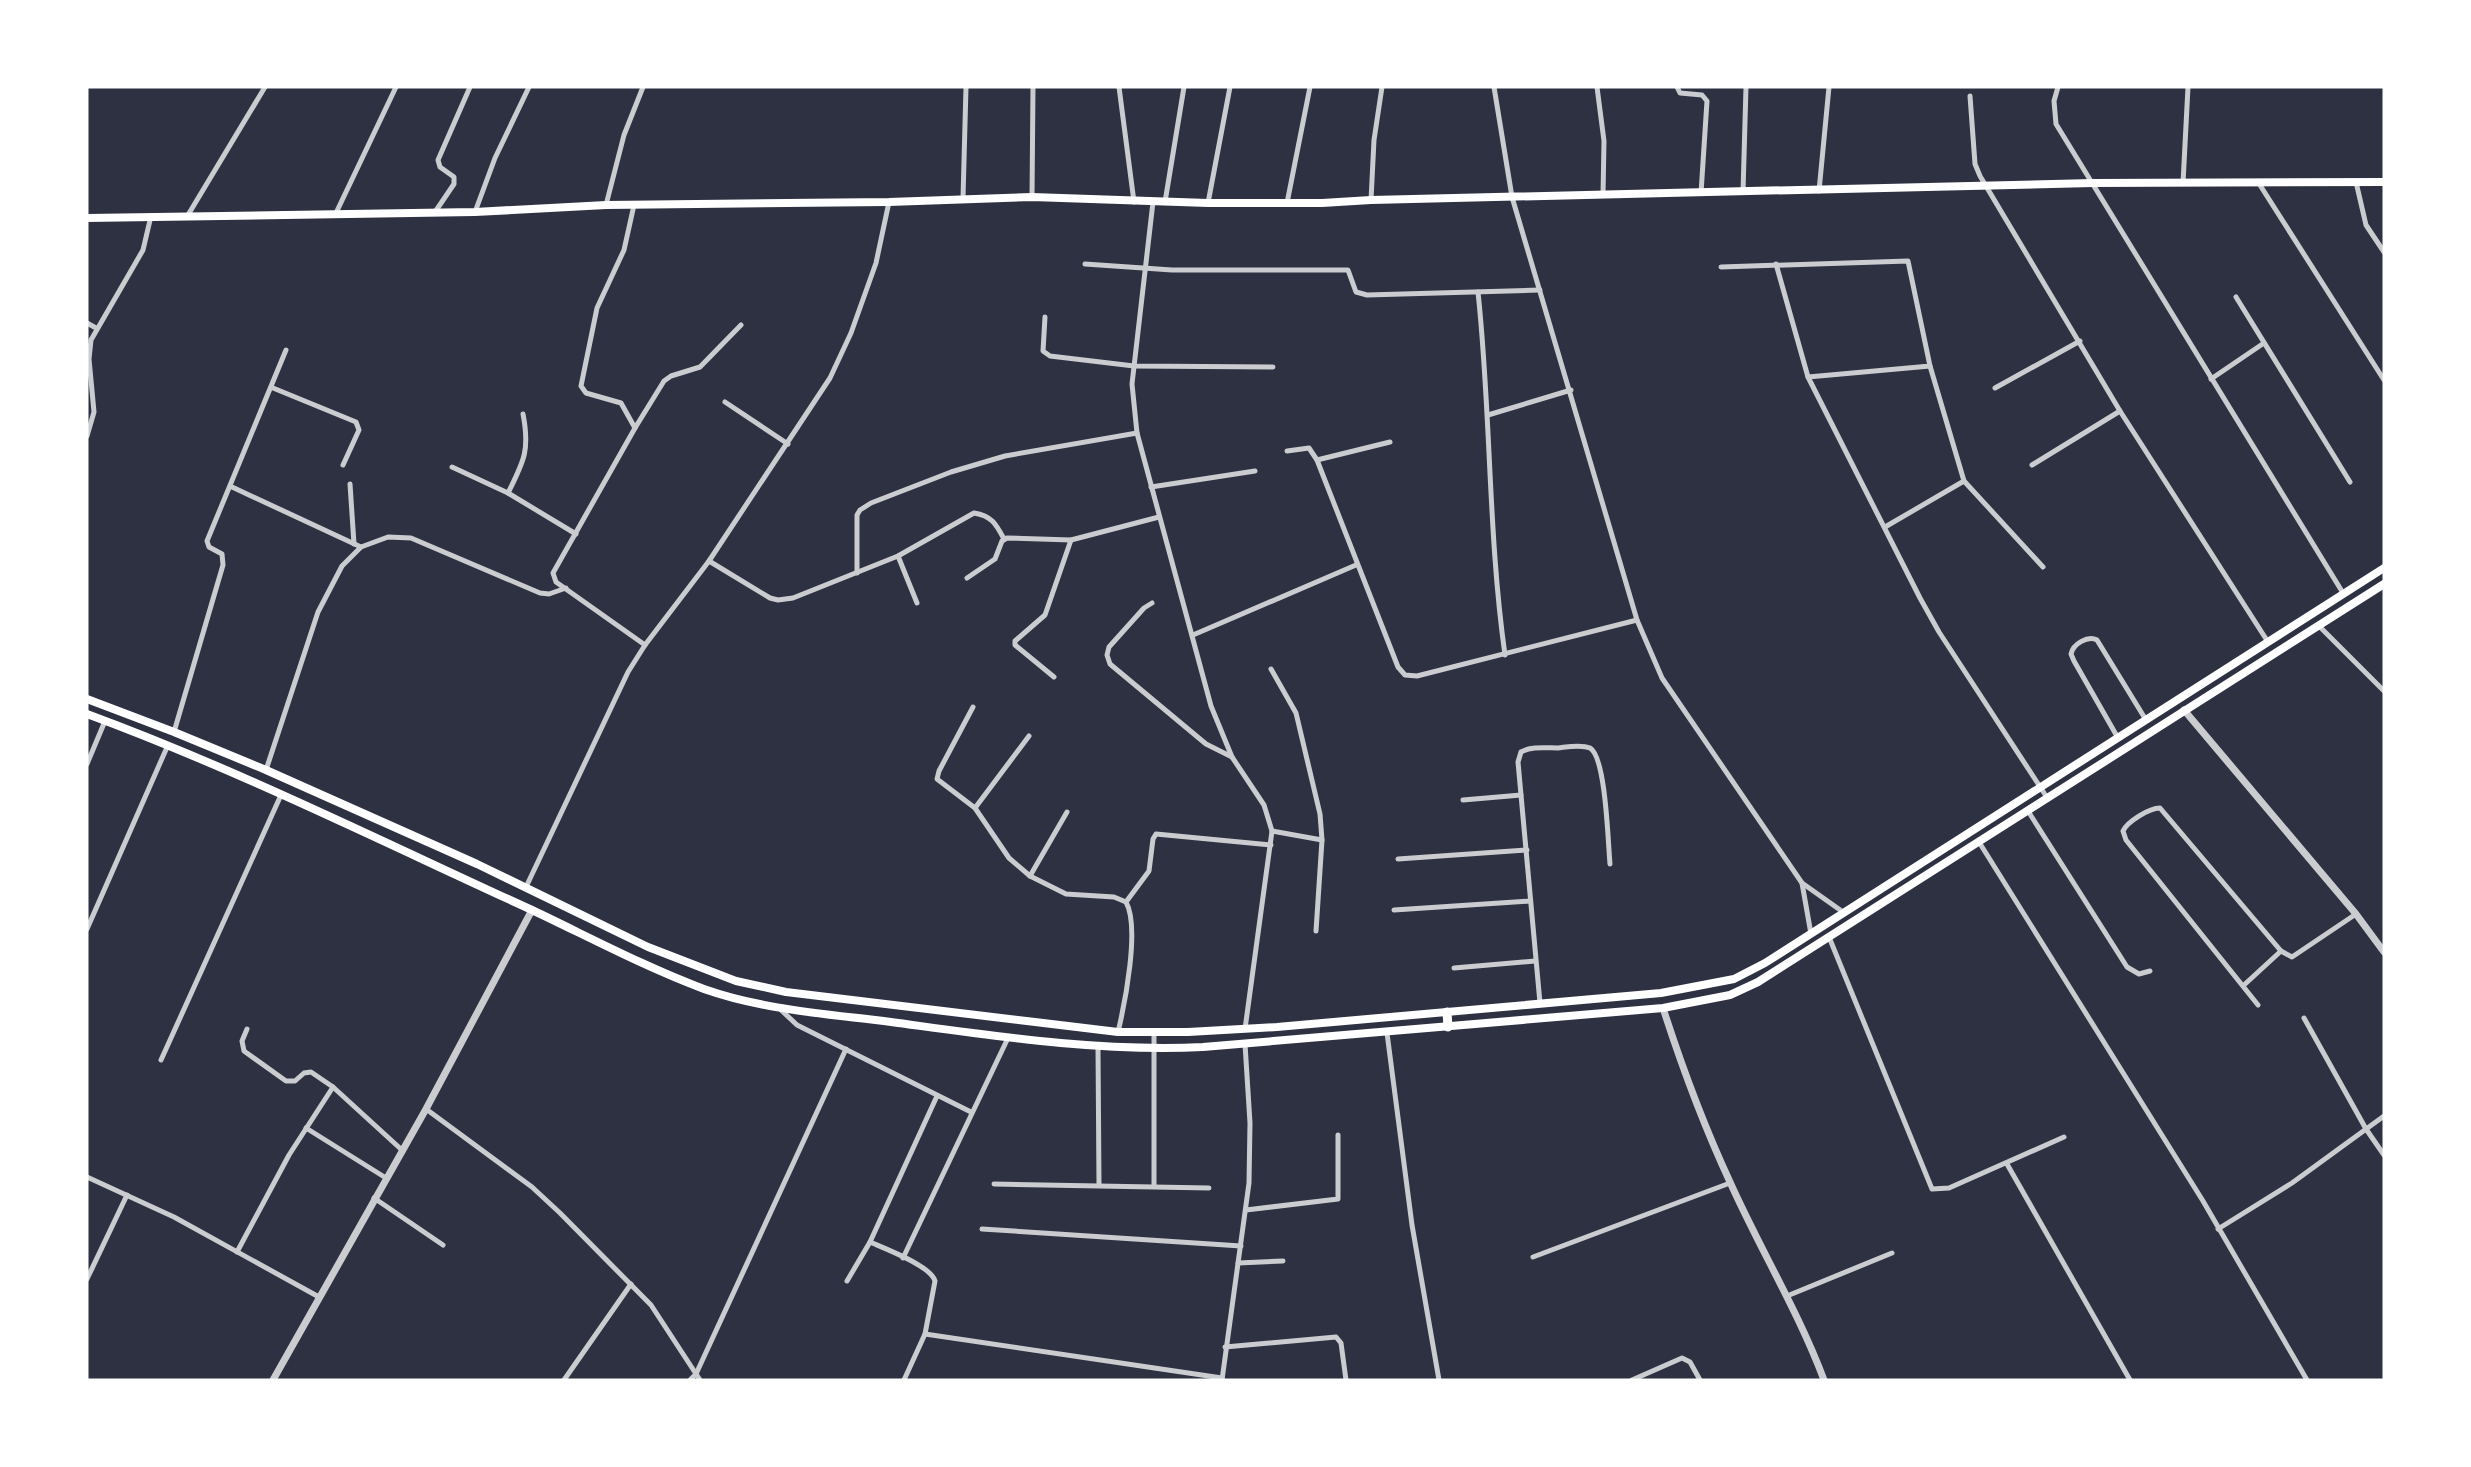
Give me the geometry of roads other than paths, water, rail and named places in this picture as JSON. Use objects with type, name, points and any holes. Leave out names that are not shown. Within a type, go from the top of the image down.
[{"type":"highway","points":[[1447,1012],[1449,1027]]},
{"type":"main road","points":[[87,218],[475,212],[634,205],[889,202],[1032,196],[1134,202],[1287,203],[2093,183],[2384,182]]},
{"type":"main road","points":[[87,699],[266,770],[526,887],[648,946],[757,987],[1118,1032],[1245,1030],[1661,993],[1713,985],[1750,972],[2384,568]]},
{"type":"main road","points":[[87,714],[168,745],[704,989],[778,1008],[1008,1038],[1098,1047],[1154,1049],[1245,1044],[1663,1008],[1716,998],[1744,989],[2048,799],[2384,584]]},
{"type":"street","points":[[188,215],[265,87]]},
{"type":"street","points":[[336,213],[396,87]]},
{"type":"street","points":[[435,212],[454,184],[454,177],[440,167],[438,160],[470,87]]},
{"type":"street","points":[[475,212],[495,158],[529,87]]},
{"type":"street","points":[[606,206],[624,135],[643,87]]},
{"type":"street","points":[[963,198],[966,87]]},
{"type":"street","points":[[1032,196],[1033,87]]},
{"type":"street","points":[[1119,87],[1134,202]]},
{"type":"street","points":[[1165,202],[1184,87]]},
{"type":"street","points":[[1208,203],[1230,87]]},
{"type":"street","points":[[1287,203],[1310,87]]},
{"type":"street","points":[[1371,200],[1374,140],[1382,87]]},
{"type":"street","points":[[1494,87],[1512,197],[1571,390],[1637,620],[1662,678],[1802,883],[1843,912]]},
{"type":"street","points":[[1597,87],[1604,132],[1603,195]]},
{"type":"street","points":[[1677,87],[1680,93],[1702,95],[1707,101],[1701,193]]},
{"type":"street","points":[[1743,192],[1746,87]]},
{"type":"street","points":[[1819,190],[1828,87]]},
{"type":"street","points":[[2058,87],[2054,113],[2056,124],[2343,593]]},
{"type":"street","points":[[2183,183],[2188,87]]},
{"type":"street","points":[[1970,96],[1975,164],[1986,186],[2120,411],[2268,642]]},
{"type":"street","points":[[2258,182],[2384,380]]},
{"type":"street","points":[[2356,182],[2366,225],[2384,252]]},
{"type":"street","points":[[526,887],[611,704],[645,645],[710,561],[830,378],[851,333],[876,263],[889,202]]},
{"type":"street","points":[[1153,202],[1134,366],[1132,404],[1137,433],[1211,706],[1232,757],[1264,805],[1272,831],[1245,1030]]},
{"type":"street","points":[[634,205],[624,250],[597,308],[581,386],[586,393],[621,403],[634,428]]},
{"type":"street","points":[[87,436],[94,401],[89,349],[96,328],[143,250],[151,216]]},
{"type":"street","points":[[1721,267],[1908,261],[1930,366],[1964,481],[2043,567]]},
{"type":"street","points":[[1085,264],[1146,269],[1348,270],[1358,294],[1540,290]]},
{"type":"street","points":[[1776,264],[1808,376],[1939,632],[2048,799]]},
{"type":"street","points":[[1478,292],[1485,344],[1499,609],[1505,655]]},
{"type":"street","points":[[2236,297],[2350,482]]},
{"type":"street","points":[[1045,317],[1042,345],[1047,355],[1134,366],[1273,367]]},
{"type":"street","points":[[87,323],[96,328]]},
{"type":"street","points":[[645,645],[556,582],[553,573],[634,428],[664,381],[671,376],[700,367],[741,325]]},
{"type":"street","points":[[1995,388],[2080,341]]},
{"type":"street","points":[[2211,380],[2264,343]]},
{"type":"street","points":[[174,732],[223,565],[222,554],[209,547],[207,541],[273,388],[286,350]]},
{"type":"street","points":[[1808,376],[1930,366]]},
{"type":"street","points":[[273,388],[356,422],[359,430],[343,465]]},
{"type":"street","points":[[1488,414],[1571,390]]},
{"type":"street","points":[[725,402],[788,444]]},
{"type":"street","points":[[2032,465],[2120,411]]},
{"type":"street","points":[[508,493],[526,455],[528,441],[523,414]]},
{"type":"street","points":[[857,573],[857,515],[871,502],[951,471],[996,458],[1137,433]]},
{"type":"street","points":[[1317,460],[1390,442]]},
{"type":"street","points":[[1287,450],[1309,448],[1317,460],[1356,566],[1398,667],[1405,675],[1417,676],[1637,620]]},
{"type":"street","points":[[452,467],[508,493],[576,534]]},
{"type":"street","points":[[1151,487],[1254,471]]},
{"type":"street","points":[[1885,526],[1964,481]]},
{"type":"street","points":[[350,484],[354,544]]},
{"type":"street","points":[[232,486],[361,547]]},
{"type":"street","points":[[710,561],[778,600],[806,595],[898,556],[974,513],[986,515],[994,521],[1004,539]]},
{"type":"street","points":[[1004,539],[1071,540],[1160,518]]},
{"type":"street","points":[[266,770],[318,612],[342,566],[361,547],[388,537],[411,538],[540,593],[549,594],[566,588]]},
{"type":"street","points":[[967,578],[995,559],[1004,539]]},
{"type":"street","points":[[1054,677],[1015,645],[1015,641],[1045,615],[1071,540]]},
{"type":"street","points":[[898,556],[917,603]]},
{"type":"street","points":[[1193,635],[1356,566]]},
{"type":"street","points":[[1152,603],[1144,608],[1109,647],[1107,655],[1110,664],[1206,744],[1232,757]]},
{"type":"street","points":[[2319,626],[2384,691]]},
{"type":"street","points":[[2118,738],[2074,661],[2071,654],[2074,647],[2088,639],[2097,640],[2145,720]]},
{"type":"street","points":[[1271,669],[1296,713],[1314,783],[1322,840],[1316,931]]},
{"type":"street","points":[[973,707],[937,776],[939,782],[975,808],[1009,858],[1030,876],[1066,894],[1114,897],[1126,902]]},
{"type":"street","points":[[2184,710],[2356,914],[2384,952]]},
{"type":"street","points":[[87,764],[105,721]]},
{"type":"street","points":[[975,808],[1029,736]]},
{"type":"street","points":[[87,929],[168,745]]},
{"type":"street","points":[[1540,1003],[1518,762],[1521,752],[1533,749],[1591,749],[1599,760],[1601,772],[1610,864]]},
{"type":"street","points":[[161,1060],[280,795]]},
{"type":"street","points":[[1463,800],[1521,795]]},
{"type":"street","points":[[2258,1005],[2126,840],[2123,831],[2125,826],[2154,808],[2160,808],[2281,951],[2294,957],[2356,914]]},
{"type":"street","points":[[2028,811],[2127,967],[2139,975],[2150,971]]},
{"type":"street","points":[[1030,876],[1066,812]]},
{"type":"street","points":[[1272,831],[1322,840]]},
{"type":"street","points":[[1126,902],[1149,871],[1153,839],[1156,834],[1271,845]]},
{"type":"street","points":[[1979,842],[2218,1229],[2307,1380]]},
{"type":"street","points":[[1398,859],[1527,850]]},
{"type":"street","points":[[1802,883],[1811,934]]},
{"type":"street","points":[[1394,910],[1530,901]]},
{"type":"street","points":[[1118,1032],[1128,983],[1130,956],[1130,915],[1126,902]]},
{"type":"street","points":[[273,1380],[374,1198],[426,1110],[532,910]]},
{"type":"street","points":[[1829,937],[1932,1189],[1949,1188],[2064,1137]]},
{"type":"street","points":[[2244,985],[2281,951]]},
{"type":"street","points":[[1454,968],[1535,961]]},
{"type":"street","points":[[778,1008],[797,1025],[971,1112]]},
{"type":"street","points":[[1663,1008],[1687,1079],[1730,1183],[1787,1296],[1824,1380]]},
{"type":"street","points":[[2304,1018],[2366,1129],[2384,1155]]},
{"type":"street","points":[[247,1029],[242,1041],[244,1052],[286,1081],[295,1082],[304,1073],[311,1072],[333,1087],[403,1151]]},
{"type":"street","points":[[1154,1033],[1154,1185]]},
{"type":"street","points":[[1387,1033],[1412,1225],[1439,1380]]},
{"type":"street","points":[[903,1258],[1008,1038]]},
{"type":"street","points":[[924,1334],[1222,1379],[1246,1210],[1250,1144],[1245,1044]]},
{"type":"street","points":[[1098,1047],[1099,1185]]},
{"type":"street","points":[[690,1380],[696,1374],[846,1049]]},
{"type":"street","points":[[237,1251],[306,1128],[333,1087]]},
{"type":"street","points":[[848,1281],[870,1242],[937,1096]]},
{"type":"street","points":[[426,1110],[532,1187],[631,1284],[668,1328],[700,1380]]},
{"type":"street","points":[[2218,1229],[2292,1183],[2384,1116]]},
{"type":"street","points":[[306,1128],[386,1178]]},
{"type":"street","points":[[1246,1210],[1338,1199],[1338,1136]]},
{"type":"street","points":[[2007,1164],[2129,1378],[2121,1380]]},
{"type":"street","points":[[87,1177],[237,1251],[319,1297]]},
{"type":"street","points":[[1533,1257],[1730,1183]]},
{"type":"street","points":[[994,1184],[1154,1185],[1209,1188]]},
{"type":"street","points":[[87,1279],[127,1195]]},
{"type":"street","points":[[374,1198],[444,1245]]},
{"type":"street","points":[[982,1229],[1241,1246]]},
{"type":"street","points":[[870,1242],[933,1276],[934,1287],[924,1334],[904,1380]]},
{"type":"street","points":[[1787,1296],[1892,1253]]},
{"type":"street","points":[[1238,1263],[1283,1261]]},
{"type":"street","points":[[564,1380],[631,1284]]},
{"type":"street","points":[[1225,1347],[1336,1337],[1341,1343],[1346,1380]]},
{"type":"street","points":[[1632,1380],[1682,1358],[1690,1362],[1700,1380]]}]
